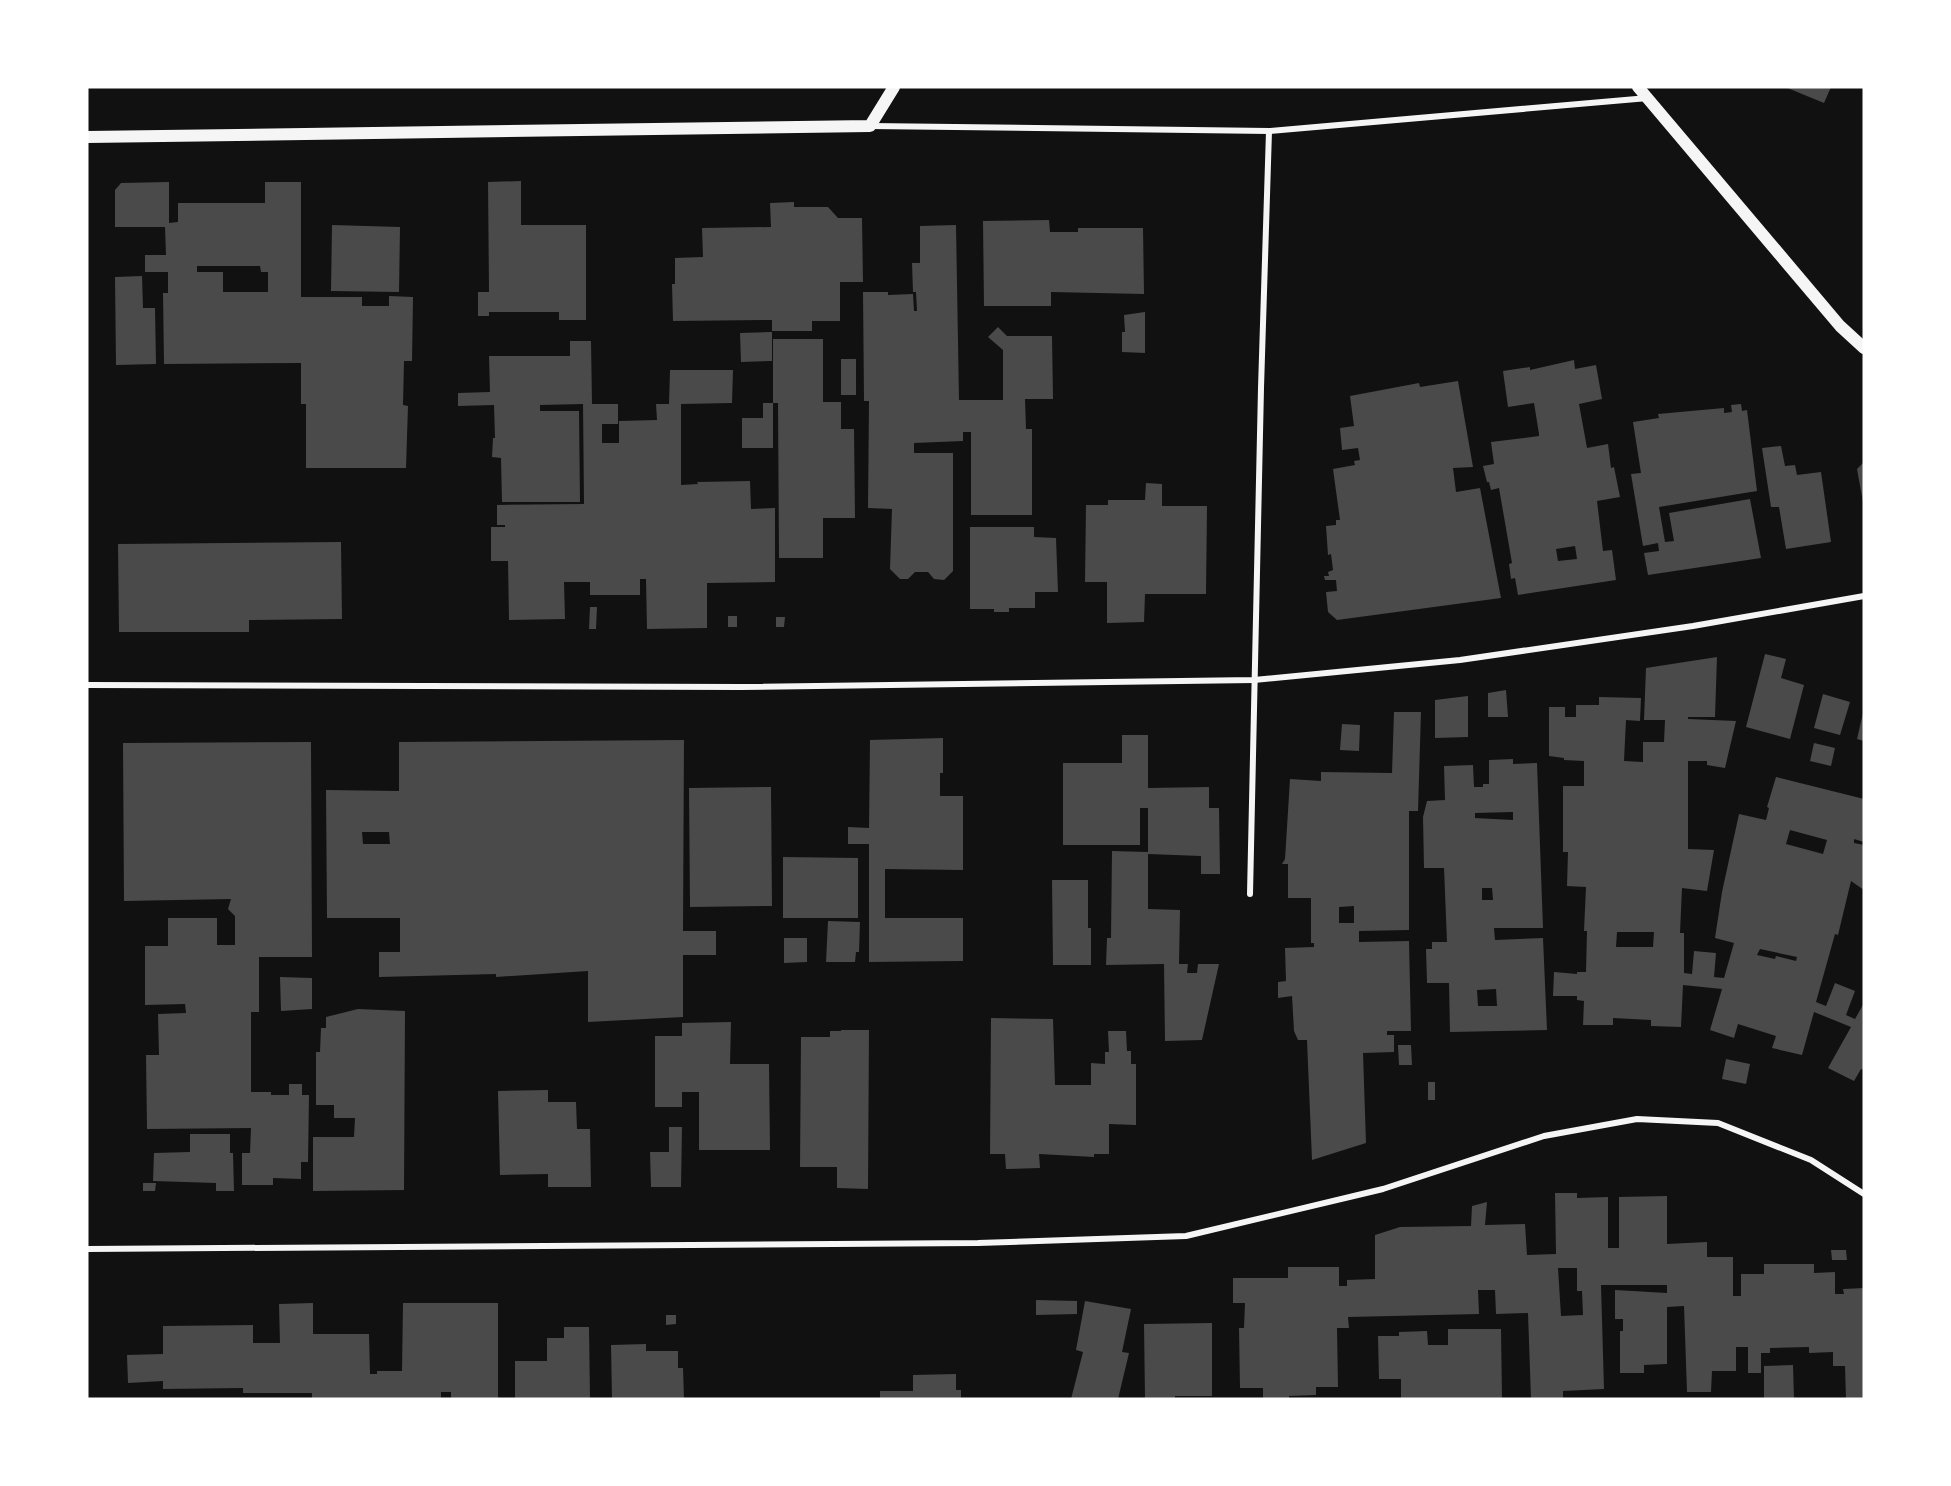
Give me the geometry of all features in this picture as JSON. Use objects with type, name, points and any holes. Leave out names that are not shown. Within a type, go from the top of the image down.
[{"type":"main road","points":[[87,137],[870,126],[894,87]]},
{"type":"main road","points":[[1638,87],[1840,326],[1864,348]]},
{"type":"street","points":[[870,126],[1269,131],[1648,98]]},
{"type":"street","points":[[1250,894],[1269,131]]},
{"type":"street","points":[[87,685],[741,687],[1254,680],[1460,660],[1693,626],[1864,596]]},
{"type":"street","points":[[87,1250],[978,1243],[1186,1236],[1383,1189],[1544,1136],[1637,1119],[1718,1124],[1811,1160],[1864,1194]]},
{"type":"building","points":[[1785,87],[1831,87],[1824,103]]},
{"type":"building","points":[[521,181],[521,225],[586,225],[586,320],[559,320],[559,312],[489,312],[489,316],[478,316],[478,292],[489,292],[488,182]]},
{"type":"building","points":[[169,182],[169,223],[178,222],[178,203],[265,203],[265,182],[301,182],[301,297],[362,297],[362,306],[389,306],[389,296],[413,297],[412,361],[404,361],[403,405],[408,406],[406,468],[306,468],[306,404],[301,404],[301,363],[164,364],[163,293],[168,293],[168,272],[145,272],[145,255],[166,255],[165,227],[115,227],[115,190],[121,183]],"holes":[[[197,266],[260,266],[261,272],[268,272],[268,292],[223,292],[223,272],[197,272]]]},
{"type":"building","points":[[794,202],[794,207],[828,207],[838,218],[862,218],[863,282],[840,282],[840,321],[812,321],[812,331],[772,331],[772,320],[673,321],[672,284],[675,284],[675,258],[703,257],[702,228],[771,227],[770,203]]},
{"type":"building","points":[[1049,220],[1050,232],[1078,232],[1078,228],[1143,228],[1144,294],[1051,292],[1051,306],[984,306],[983,221]]},
{"type":"building","points":[[332,225],[400,227],[399,292],[331,291]]},
{"type":"building","points":[[956,225],[959,400],[1003,400],[1003,350],[988,337],[998,327],[1007,336],[1052,336],[1053,399],[1025,399],[1026,429],[1032,429],[1032,515],[971,515],[971,432],[963,432],[963,441],[914,443],[914,453],[953,453],[953,571],[944,580],[934,579],[928,572],[915,572],[908,579],[900,579],[890,569],[892,509],[868,508],[869,401],[864,401],[863,292],[888,292],[888,295],[913,294],[914,311],[917,311],[916,292],[913,292],[912,263],[920,263],[920,226]]},
{"type":"building","points":[[142,276],[143,308],[155,308],[156,364],[116,365],[115,277]]},
{"type":"building","points":[[1145,312],[1145,353],[1122,352],[1122,332],[1125,332],[1124,315]]},
{"type":"building","points":[[772,332],[772,361],[741,362],[740,333]]},
{"type":"building","points":[[773,339],[823,339],[823,402],[841,402],[841,429],[854,429],[855,518],[823,518],[823,558],[779,558],[778,403],[773,403]]},
{"type":"building","points":[[570,341],[591,341],[592,404],[618,404],[618,424],[602,424],[602,443],[619,443],[619,421],[657,420],[656,404],[669,404],[670,370],[733,370],[732,403],[681,404],[681,485],[698,484],[697,482],[750,481],[751,509],[775,508],[775,582],[707,583],[707,628],[647,629],[646,579],[640,579],[640,595],[590,595],[590,582],[564,582],[565,619],[509,620],[508,561],[491,561],[491,527],[505,527],[505,525],[497,525],[497,505],[584,504],[583,404],[540,405],[540,411],[579,411],[580,502],[502,502],[501,458],[492,457],[493,438],[495,438],[494,405],[458,406],[458,393],[490,392],[489,356],[570,356]]},
{"type":"building","points":[[841,359],[856,359],[856,395],[841,395]]},
{"type":"building","points":[[1574,360],[1575,369],[1596,365],[1602,399],[1579,404],[1587,448],[1608,444],[1611,468],[1614,467],[1620,497],[1597,501],[1603,551],[1612,550],[1616,580],[1518,595],[1515,578],[1511,579],[1509,564],[1512,563],[1499,488],[1491,490],[1483,466],[1494,464],[1491,442],[1539,436],[1534,403],[1508,407],[1503,371],[1530,367],[1530,370]],"holes":[[[1575,546],[1577,559],[1558,561],[1556,549]]]},
{"type":"building","points":[[1458,381],[1473,467],[1453,468],[1456,492],[1480,488],[1501,598],[1337,620],[1328,612],[1326,592],[1337,591],[1336,580],[1325,580],[1324,576],[1329,576],[1328,572],[1333,570],[1331,554],[1328,555],[1326,526],[1336,525],[1336,520],[1340,520],[1333,469],[1355,465],[1354,461],[1360,460],[1358,448],[1342,450],[1340,428],[1354,426],[1350,396],[1419,383],[1420,387]]},
{"type":"building","points":[[763,403],[773,403],[773,448],[742,448],[742,418],[763,418]]},
{"type":"building","points":[[1741,404],[1742,411],[1747,410],[1757,491],[1659,507],[1665,542],[1674,541],[1669,513],[1750,499],[1761,558],[1648,575],[1644,553],[1659,551],[1658,543],[1643,546],[1631,474],[1641,473],[1633,422],[1659,418],[1658,414],[1724,408],[1724,413],[1732,412],[1731,405]]},
{"type":"building","points":[[1781,446],[1785,466],[1795,465],[1797,475],[1821,472],[1831,542],[1786,549],[1779,507],[1771,507],[1762,448]]},
{"type":"building","points":[[1864,462],[1864,502],[1863,502],[1857,469]]},
{"type":"building","points":[[1146,483],[1162,484],[1162,506],[1207,506],[1206,594],[1145,594],[1144,622],[1107,623],[1107,582],[1085,582],[1086,505],[1108,505],[1108,500],[1145,500]]},
{"type":"building","points":[[970,527],[1034,527],[1034,537],[1056,538],[1058,592],[1035,592],[1035,608],[1009,608],[1009,612],[994,612],[994,609],[970,609]]},
{"type":"building","points":[[341,542],[342,619],[249,620],[249,632],[119,632],[118,544]]},
{"type":"building","points":[[590,607],[597,607],[596,629],[589,629]]},
{"type":"building","points":[[728,616],[737,616],[737,627],[728,627]]},
{"type":"building","points":[[776,617],[785,617],[784,627],[776,627]]},
{"type":"building","points":[[1765,654],[1786,659],[1781,678],[1804,685],[1790,739],[1746,727]]},
{"type":"building","points":[[1717,657],[1715,717],[1688,717],[1688,719],[1736,721],[1725,768],[1707,765],[1707,761],[1688,761],[1688,849],[1714,850],[1707,891],[1682,888],[1680,933],[1684,933],[1684,973],[1692,974],[1694,951],[1716,953],[1714,977],[1724,978],[1734,943],[1715,938],[1722,892],[1739,814],[1766,820],[1769,808],[1767,807],[1776,777],[1864,799],[1864,842],[1854,839],[1854,843],[1864,845],[1864,890],[1851,881],[1838,935],[1835,934],[1816,1002],[1826,1006],[1835,983],[1855,991],[1846,1015],[1855,1019],[1864,1003],[1864,1070],[1861,1069],[1854,1081],[1828,1068],[1851,1027],[1814,1012],[1802,1055],[1772,1048],[1776,1036],[1738,1024],[1734,1038],[1710,1030],[1722,989],[1683,985],[1681,1027],[1651,1026],[1651,1020],[1613,1018],[1613,1025],[1583,1025],[1584,1001],[1577,1000],[1577,996],[1553,996],[1554,972],[1577,974],[1577,972],[1586,972],[1587,931],[1584,931],[1586,887],[1567,886],[1568,852],[1563,852],[1563,786],[1584,786],[1584,761],[1564,760],[1564,758],[1549,756],[1549,707],[1565,707],[1565,717],[1576,717],[1576,705],[1599,705],[1599,697],[1641,698],[1640,721],[1626,720],[1624,761],[1643,762],[1643,742],[1664,742],[1665,720],[1644,720],[1646,668]],"holes":[[[1790,830],[1827,840],[1823,854],[1786,844]],[[1617,932],[1654,932],[1653,947],[1616,947]],[[1760,949],[1797,957],[1796,961],[1776,956],[1775,959],[1757,955]]]},
{"type":"building","points":[[1506,690],[1508,717],[1488,717],[1488,693]]},
{"type":"building","points":[[1823,694],[1850,702],[1840,735],[1814,728]]},
{"type":"building","points":[[1468,696],[1468,737],[1435,738],[1435,700]]},
{"type":"building","points":[[1394,712],[1421,712],[1418,811],[1409,811],[1409,930],[1359,931],[1359,942],[1409,941],[1411,1031],[1387,1031],[1387,1035],[1394,1035],[1394,1052],[1363,1053],[1366,1143],[1312,1160],[1307,1040],[1298,1040],[1294,1031],[1292,996],[1278,998],[1278,982],[1286,981],[1285,948],[1314,947],[1314,943],[1311,943],[1311,898],[1288,898],[1288,864],[1282,864],[1285,859],[1290,779],[1321,781],[1321,772],[1392,773]],"holes":[[[1354,906],[1354,923],[1339,923],[1339,907]]]},
{"type":"building","points":[[1864,713],[1864,741],[1857,739]]},
{"type":"building","points":[[1342,724],[1360,725],[1359,751],[1340,750]]},
{"type":"building","points":[[1122,735],[1148,735],[1148,788],[1209,787],[1209,808],[1219,808],[1220,874],[1201,874],[1201,856],[1148,854],[1148,909],[1180,910],[1179,964],[1188,964],[1187,973],[1197,973],[1198,964],[1219,964],[1202,1040],[1165,1041],[1164,964],[1106,965],[1107,938],[1111,938],[1112,851],[1148,852],[1148,808],[1140,808],[1140,845],[1063,845],[1063,763],[1122,763]]},
{"type":"building","points":[[943,738],[943,773],[940,773],[940,796],[963,796],[963,870],[885,869],[885,918],[963,918],[963,961],[869,962],[869,844],[848,844],[848,827],[869,828],[870,740]]},
{"type":"building","points":[[684,740],[683,931],[716,931],[716,955],[683,955],[683,1017],[588,1022],[588,971],[496,977],[496,974],[379,977],[379,952],[400,952],[400,918],[327,918],[326,790],[399,791],[399,742]],"holes":[[[362,832],[389,832],[390,844],[363,844]]]},
{"type":"building","points":[[311,742],[312,957],[259,957],[259,1012],[251,1012],[251,1092],[289,1095],[289,1084],[302,1084],[302,1095],[309,1095],[308,1162],[301,1162],[301,1179],[273,1178],[273,1185],[242,1185],[242,1153],[250,1153],[251,1128],[147,1129],[146,1055],[159,1055],[158,1014],[186,1013],[185,1004],[145,1005],[145,946],[168,946],[168,918],[217,918],[217,945],[235,945],[235,916],[228,909],[231,899],[124,901],[123,743]]},
{"type":"building","points":[[1814,743],[1835,748],[1831,766],[1810,761]]},
{"type":"building","points":[[1513,759],[1513,764],[1537,763],[1543,928],[1494,928],[1495,940],[1543,938],[1547,1030],[1450,1032],[1449,983],[1427,983],[1426,949],[1432,949],[1432,942],[1447,942],[1444,868],[1424,868],[1423,817],[1427,801],[1445,800],[1444,766],[1473,765],[1474,787],[1489,784],[1489,760]],"holes":[[[1513,812],[1513,820],[1475,818],[1475,813]],[[1482,888],[1492,888],[1493,900],[1482,900]],[[1496,989],[1497,1006],[1478,1006],[1477,990]]]},
{"type":"building","points":[[771,787],[772,906],[690,907],[689,788]]},
{"type":"building","points":[[783,857],[858,858],[858,918],[783,918]]},
{"type":"building","points":[[1052,880],[1088,880],[1091,965],[1053,965]]},
{"type":"building","points":[[828,921],[860,922],[859,952],[856,952],[855,962],[826,962]]},
{"type":"building","points":[[784,938],[807,938],[807,962],[784,963]]},
{"type":"building","points":[[280,977],[312,978],[312,1009],[281,1011]]},
{"type":"building","points":[[358,1009],[405,1011],[404,1190],[313,1191],[313,1137],[354,1137],[355,1118],[334,1118],[334,1105],[316,1105],[316,1052],[320,1052],[321,1028],[326,1028],[326,1017]]},
{"type":"building","points":[[991,1018],[1053,1019],[1055,1085],[1091,1085],[1091,1063],[1105,1064],[1105,1052],[1109,1052],[1108,1031],[1126,1031],[1127,1051],[1131,1051],[1131,1064],[1136,1064],[1136,1125],[1109,1124],[1109,1154],[1094,1154],[1094,1157],[1039,1154],[1040,1168],[1006,1169],[1005,1154],[990,1154]]},
{"type":"building","points":[[731,1022],[730,1064],[769,1064],[770,1150],[699,1150],[699,1092],[682,1092],[682,1107],[655,1107],[655,1036],[682,1036],[682,1023]]},
{"type":"building","points":[[869,1030],[868,1189],[837,1188],[837,1167],[800,1167],[801,1037],[830,1037],[830,1031]]},
{"type":"building","points":[[1398,1045],[1411,1045],[1412,1065],[1399,1065]]},
{"type":"building","points":[[1726,1059],[1750,1064],[1746,1084],[1722,1079]]},
{"type":"building","points":[[1428,1082],[1435,1082],[1435,1100],[1428,1100]]},
{"type":"building","points":[[548,1090],[548,1102],[576,1102],[577,1129],[590,1129],[591,1187],[548,1187],[548,1174],[500,1175],[498,1091]]},
{"type":"building","points":[[669,1127],[682,1127],[681,1187],[651,1187],[650,1152],[669,1152]]},
{"type":"building","points":[[190,1134],[230,1134],[234,1191],[216,1191],[216,1183],[153,1181],[154,1153],[190,1152]]},
{"type":"building","points":[[143,1183],[156,1183],[155,1191],[143,1191]]},
{"type":"building","points":[[1555,1193],[1577,1193],[1577,1198],[1608,1197],[1608,1248],[1619,1248],[1619,1197],[1667,1196],[1667,1244],[1707,1242],[1707,1257],[1733,1257],[1733,1296],[1741,1296],[1741,1274],[1764,1274],[1764,1264],[1814,1264],[1814,1273],[1835,1272],[1835,1294],[1844,1294],[1843,1289],[1864,1288],[1864,1399],[1846,1399],[1845,1366],[1833,1366],[1833,1352],[1809,1353],[1809,1347],[1770,1348],[1770,1353],[1761,1353],[1761,1373],[1748,1373],[1748,1347],[1736,1347],[1736,1371],[1712,1371],[1711,1392],[1687,1392],[1684,1306],[1667,1307],[1667,1364],[1644,1365],[1644,1373],[1620,1373],[1620,1331],[1623,1331],[1623,1319],[1615,1319],[1615,1290],[1667,1293],[1667,1285],[1601,1285],[1604,1389],[1563,1391],[1563,1399],[1531,1399],[1528,1313],[1496,1314],[1495,1290],[1478,1290],[1479,1314],[1348,1317],[1349,1328],[1337,1328],[1338,1387],[1316,1387],[1316,1395],[1289,1396],[1289,1399],[1263,1399],[1263,1388],[1240,1388],[1239,1328],[1244,1328],[1245,1303],[1233,1303],[1233,1278],[1288,1278],[1288,1267],[1339,1267],[1339,1286],[1347,1286],[1347,1280],[1375,1279],[1375,1235],[1400,1227],[1471,1226],[1472,1206],[1487,1202],[1485,1225],[1525,1224],[1527,1255],[1556,1254]],"holes":[[[1558,1268],[1577,1268],[1577,1291],[1582,1291],[1583,1315],[1561,1316]]]},
{"type":"building","points":[[1831,1250],[1846,1250],[1847,1260],[1832,1260]]},
{"type":"building","points":[[1036,1300],[1077,1301],[1077,1314],[1036,1315]]},
{"type":"building","points":[[1085,1301],[1131,1309],[1122,1352],[1129,1353],[1118,1399],[1071,1399],[1083,1352],[1076,1350]]},
{"type":"building","points":[[313,1303],[313,1334],[369,1334],[370,1374],[377,1374],[377,1371],[402,1371],[403,1303],[498,1303],[498,1399],[451,1399],[451,1392],[441,1392],[441,1399],[312,1399],[312,1393],[243,1393],[243,1388],[163,1389],[163,1381],[128,1383],[127,1355],[163,1354],[163,1326],[253,1325],[253,1343],[280,1343],[279,1304]]},
{"type":"building","points":[[666,1315],[676,1315],[676,1324],[666,1325]]},
{"type":"building","points":[[1212,1323],[1212,1396],[1145,1399],[1144,1324]]},
{"type":"building","points":[[564,1327],[589,1327],[590,1399],[515,1399],[515,1361],[547,1361],[547,1338],[564,1338]]},
{"type":"building","points":[[1448,1329],[1501,1329],[1502,1399],[1401,1399],[1401,1379],[1379,1379],[1378,1336],[1399,1336],[1399,1332],[1427,1331],[1428,1345],[1448,1345]]},
{"type":"building","points":[[646,1344],[646,1351],[678,1351],[678,1368],[683,1368],[684,1399],[612,1399],[611,1345]]},
{"type":"building","points":[[1793,1365],[1794,1399],[1764,1399],[1764,1366]]},
{"type":"building","points":[[956,1374],[956,1390],[961,1390],[961,1399],[880,1399],[880,1391],[913,1391],[913,1375]]}]
